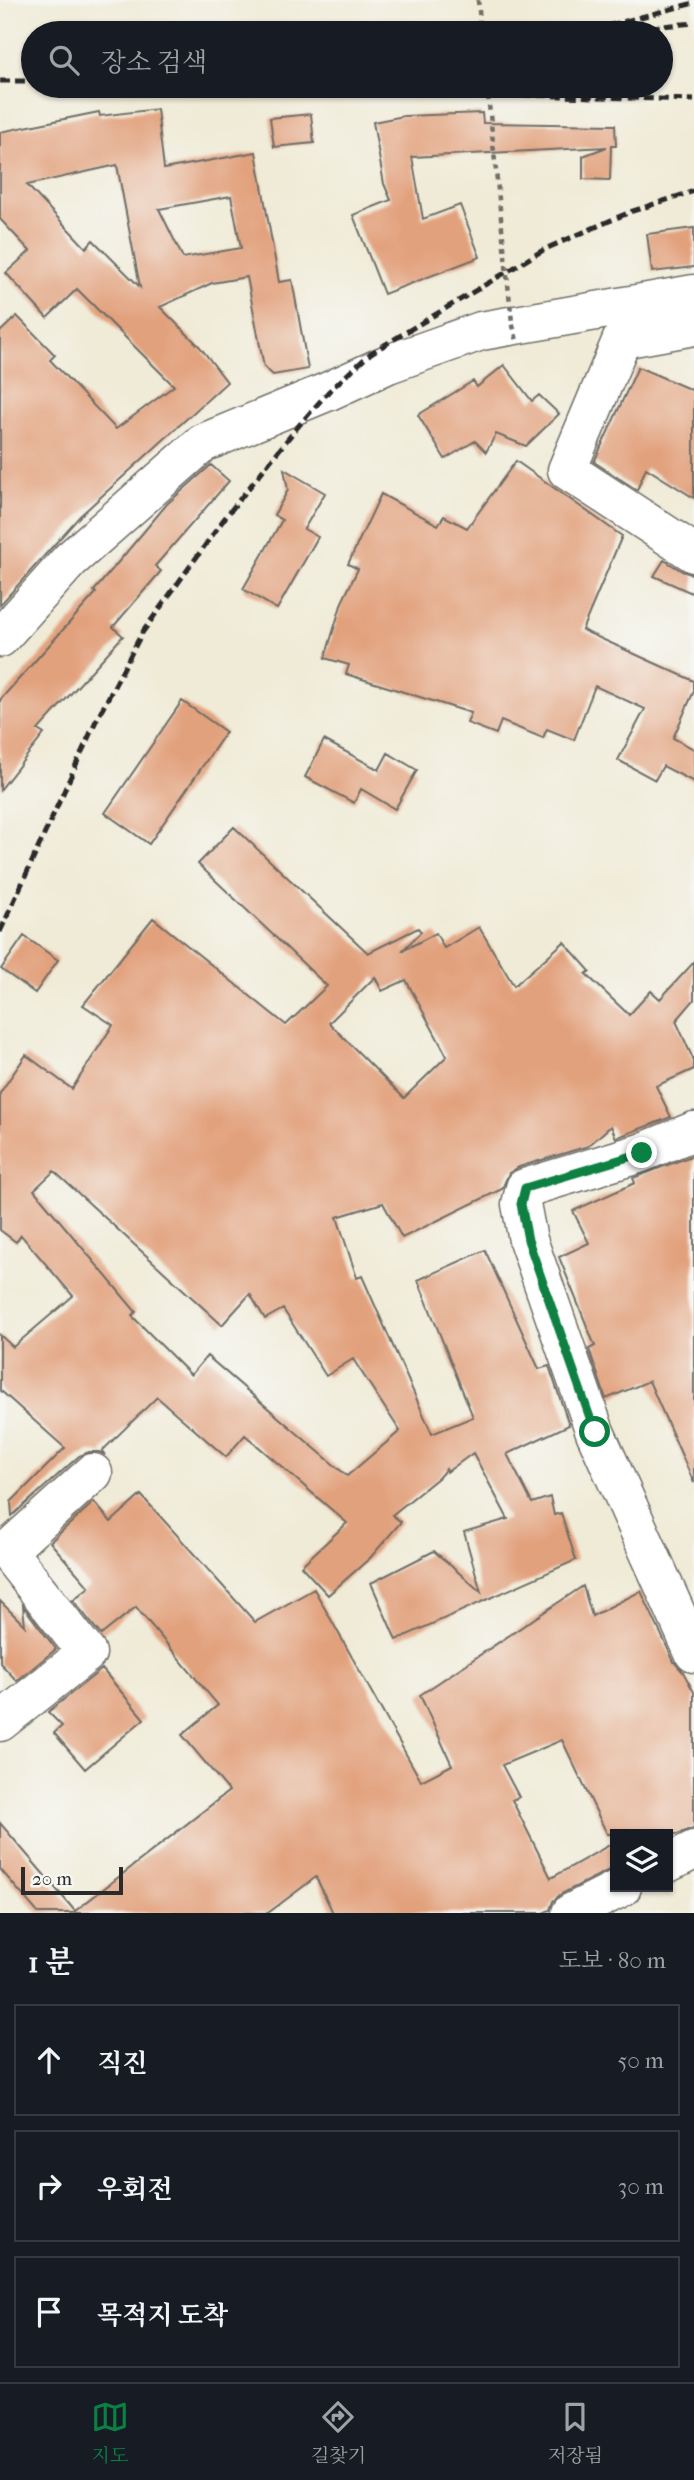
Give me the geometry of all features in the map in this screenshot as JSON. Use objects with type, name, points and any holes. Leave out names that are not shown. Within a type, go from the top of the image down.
[{"type":"street","points":[[0,638],[69,559],[203,443],[388,364],[481,331],[694,294]]},
{"type":"street","points":[[694,326],[622,339],[567,470],[694,553]]},
{"type":"street","points":[[694,1131],[642,1153],[525,1188],[521,1204],[528,1240],[595,1432],[694,1654]]},
{"type":"street","points":[[0,1722],[87,1653],[8,1551],[93,1473]]},
{"type":"street","points":[[673,1860],[694,1850]]},
{"type":"street","points":[[571,1913],[612,1892]]},
{"type":"path","points":[[478,0],[480,21]]},
{"type":"path","points":[[488,98],[512,323],[518,344]]},
{"type":"building","points":[[157,109],[164,169],[256,152],[279,282],[292,280],[308,369],[273,375],[264,367],[247,277],[212,283],[160,307],[200,347],[227,382],[80,516],[0,605],[0,332],[17,316],[55,355],[50,360],[116,429],[174,386],[77,289],[47,318],[6,273],[30,251],[0,219],[0,132],[99,112],[100,116]],"holes":[[[117,165],[140,287],[93,240],[86,248],[27,185]],[[231,196],[241,248],[183,258],[159,209]]]},
{"type":"building","points":[[482,113],[483,123],[615,125],[616,146],[611,146],[610,180],[583,179],[583,156],[607,147],[412,157],[423,219],[460,205],[480,257],[384,294],[353,215],[391,200],[384,184],[373,122],[404,116]]},
{"type":"building","points":[[311,114],[314,143],[274,147],[270,118]]},
{"type":"building","points":[[694,228],[694,267],[652,272],[647,234]]},
{"type":"building","points":[[504,365],[532,401],[539,395],[559,414],[526,446],[496,434],[486,452],[475,441],[445,459],[418,415],[473,381],[477,387]]},
{"type":"building","points":[[638,367],[694,391],[694,498],[646,468],[637,490],[594,462]]},
{"type":"building","points":[[516,461],[622,536],[582,630],[694,681],[694,691],[673,738],[694,749],[694,782],[663,766],[655,780],[618,760],[645,709],[595,686],[574,740],[547,729],[543,738],[501,721],[496,734],[467,723],[471,713],[346,674],[349,665],[325,658],[342,602],[358,569],[348,564],[381,494],[438,525],[444,516],[467,528]]},
{"type":"building","points":[[211,465],[229,481],[155,566],[161,571],[113,627],[123,636],[38,730],[44,734],[0,790],[0,700],[96,593],[94,591],[167,504]]},
{"type":"building","points":[[284,469],[325,493],[304,529],[318,537],[277,609],[243,589],[282,520],[274,515],[288,490]]},
{"type":"building","points":[[664,560],[694,575],[694,594],[654,576]]},
{"type":"building","points":[[182,701],[226,732],[149,844],[105,813]]},
{"type":"building","points":[[324,740],[379,770],[388,753],[417,770],[395,809],[361,789],[354,803],[305,777]]},
{"type":"building","points":[[234,827],[368,953],[418,928],[421,932],[402,951],[436,933],[444,948],[479,927],[514,986],[564,942],[590,971],[586,974],[629,1015],[651,991],[660,999],[694,962],[694,1000],[676,1021],[694,1061],[694,1069],[656,1086],[671,1117],[616,1138],[611,1126],[588,1146],[519,1167],[509,1173],[502,1189],[402,1238],[383,1203],[337,1217],[357,1278],[362,1276],[432,1434],[473,1417],[418,1280],[485,1250],[539,1369],[549,1366],[569,1425],[507,1454],[532,1503],[550,1497],[554,1515],[561,1513],[576,1560],[396,1640],[371,1583],[434,1551],[481,1592],[464,1532],[508,1519],[473,1453],[447,1472],[446,1469],[392,1515],[401,1522],[370,1558],[328,1595],[301,1566],[347,1523],[245,1435],[226,1457],[157,1397],[102,1451],[105,1455],[89,1452],[79,1456],[12,1516],[11,1502],[65,1448],[0,1390],[0,1335],[13,1347],[73,1296],[21,1235],[16,1242],[0,1230],[0,1093],[26,1055],[72,1089],[113,1025],[83,1005],[153,918],[286,1025],[327,986],[198,864]],"holes":[[[375,977],[382,991],[406,980],[447,1056],[404,1098],[329,1023]],[[54,1171],[222,1325],[250,1294],[265,1319],[283,1309],[326,1376],[353,1359],[400,1431],[347,1476],[207,1356],[191,1375],[132,1316],[136,1312],[34,1190]]]},
{"type":"building","points":[[24,936],[58,960],[35,993],[1,969]]},
{"type":"building","points":[[694,1155],[694,1483],[649,1381],[606,1399],[589,1349],[595,1346],[559,1257],[589,1243],[573,1211],[635,1183],[633,1178]]},
{"type":"building","points":[[141,1495],[255,1622],[314,1589],[421,1781],[452,1765],[420,1695],[583,1586],[592,1616],[641,1591],[674,1662],[694,1692],[694,1828],[677,1834],[673,1834],[673,1829],[610,1829],[610,1834],[607,1834],[562,1740],[502,1765],[519,1797],[512,1800],[551,1878],[610,1845],[610,1870],[561,1894],[553,1901],[550,1910],[543,1913],[333,1913],[316,1877],[268,1913],[38,1913],[0,1869],[0,1823],[75,1911],[229,1791],[182,1735],[218,1705],[136,1607],[101,1635],[73,1600],[89,1587],[50,1542],[94,1502],[111,1522]]},
{"type":"building","points":[[0,1601],[25,1626],[23,1606],[56,1649],[17,1681],[0,1663]]},
{"type":"building","points":[[102,1669],[144,1719],[85,1769],[54,1733],[62,1726],[48,1712]]},
{"type":"railway","points":[[626,21],[694,3]]},
{"type":"railway","points":[[673,25],[694,23]]},
{"type":"railway","points":[[0,81],[21,81]]},
{"type":"railway","points":[[629,98],[694,100]]},
{"type":"railway","points":[[0,932],[95,723],[142,633],[224,519],[329,391],[371,353],[545,249],[630,212],[694,191]]},
{"type":"route","points":[[595,1432],[528,1240],[521,1204],[525,1188],[642,1153]]}]
